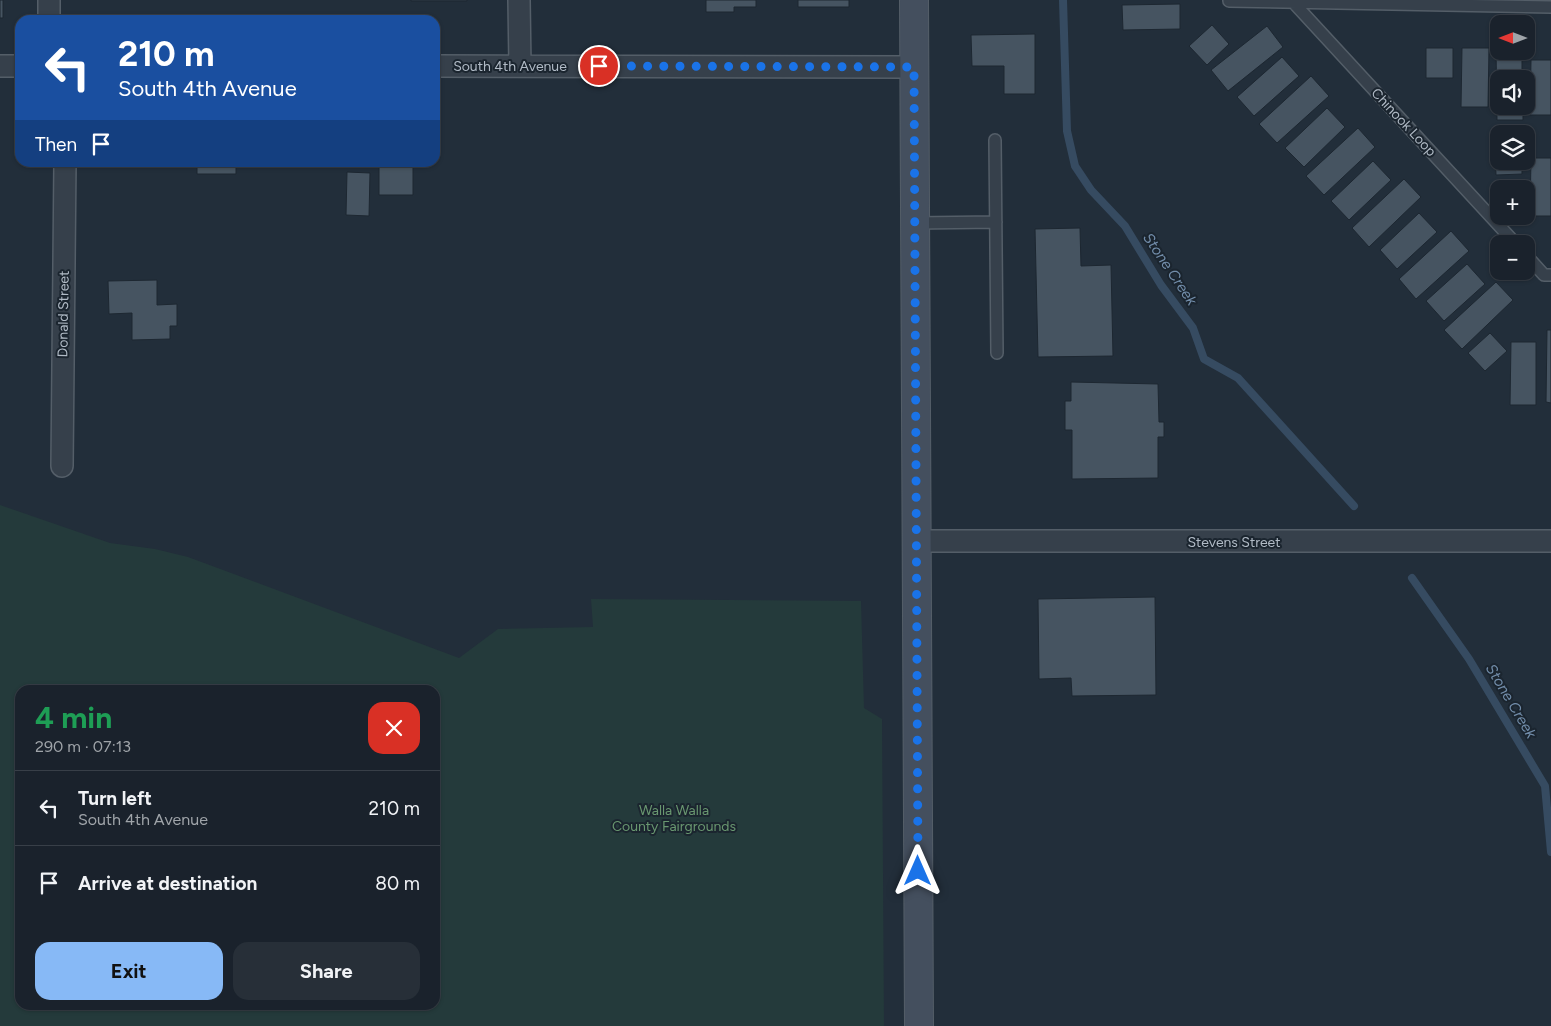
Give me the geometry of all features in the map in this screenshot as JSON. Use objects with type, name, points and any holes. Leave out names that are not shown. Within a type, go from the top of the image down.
[{"type":"main road","points":[[914,0],[919,1026]]},
{"type":"street","points":[[49,0],[49,15]]},
{"type":"street","points":[[519,0],[520,66]]},
{"type":"street","points":[[0,66],[15,66]]},
{"type":"street","name":"South 4th Avenue","points":[[440,66],[914,67]]},
{"type":"street","name":"Donald Street","points":[[62,466],[65,167]]},
{"type":"street","name":"Stevens Street","points":[[917,541],[1551,541]]},
{"type":"lane","points":[[1229,1],[1551,7]]},
{"type":"lane","name":"Chinook Loop","points":[[1292,1],[1508,235]]},
{"type":"lane","points":[[995,140],[997,353]]},
{"type":"lane","points":[[915,223],[996,222]]},
{"type":"lane","points":[[1535,265],[1544,275],[1551,275]]},
{"type":"green space","name":"Walla Walla County Fairgrounds","points":[[0,505],[110,543],[155,549],[188,557],[459,658],[498,629],[593,627],[591,599],[861,601],[864,708],[882,719],[884,1026],[0,1026]]},
{"type":"building","points":[[0,0],[3,0],[3,18],[0,18]]},
{"type":"building","points":[[467,0],[467,1],[411,1]]},
{"type":"building","points":[[706,0],[756,0],[756,7],[734,7],[734,12],[706,12]]},
{"type":"building","points":[[798,0],[849,0],[849,7],[798,7]]},
{"type":"building","points":[[1180,4],[1180,29],[1123,30],[1122,5]]},
{"type":"building","points":[[1212,25],[1229,44],[1207,65],[1189,46]]},
{"type":"building","points":[[1267,26],[1283,47],[1228,91],[1211,70]]},
{"type":"building","points":[[1035,34],[1035,94],[1004,94],[1004,66],[972,66],[971,35]]},
{"type":"building","points":[[1426,48],[1453,48],[1453,78],[1426,78]]},
{"type":"building","points":[[1462,48],[1489,48],[1488,107],[1461,107]]},
{"type":"building","points":[[1282,57],[1299,76],[1254,116],[1237,97]]},
{"type":"building","points":[[1496,60],[1522,60],[1522,70],[1496,70]]},
{"type":"building","points":[[1531,60],[1551,60],[1551,115],[1535,115],[1535,70],[1531,70]]},
{"type":"building","points":[[1311,76],[1329,96],[1277,143],[1259,124]]},
{"type":"building","points":[[1327,108],[1345,127],[1304,167],[1285,148]]},
{"type":"building","points":[[1497,115],[1523,115],[1523,120],[1497,120]]},
{"type":"building","points":[[1358,128],[1375,147],[1324,195],[1306,176]]},
{"type":"building","points":[[1535,158],[1551,158],[1551,216],[1535,216],[1535,180],[1531,180],[1531,170],[1535,170]]},
{"type":"building","points":[[1373,161],[1391,180],[1349,220],[1331,201]]},
{"type":"building","points":[[197,167],[236,167],[236,174],[197,174]]},
{"type":"building","points":[[379,167],[413,167],[413,195],[379,195]]},
{"type":"building","points":[[1496,170],[1522,170],[1522,174],[1496,175]]},
{"type":"building","points":[[347,172],[370,173],[369,216],[346,215]]},
{"type":"building","points":[[1404,179],[1421,197],[1369,247],[1352,228]]},
{"type":"building","points":[[1419,213],[1437,232],[1397,269],[1380,250]]},
{"type":"building","points":[[1080,228],[1081,266],[1111,265],[1113,356],[1038,357],[1035,229]]},
{"type":"building","points":[[1451,231],[1469,251],[1416,299],[1399,279]]},
{"type":"building","points":[[1467,264],[1485,284],[1444,321],[1426,301]]},
{"type":"building","points":[[157,280],[157,305],[177,304],[177,326],[170,326],[170,339],[132,340],[132,313],[109,314],[108,281]]},
{"type":"building","points":[[1496,282],[1513,300],[1462,349],[1444,330]]},
{"type":"building","points":[[1547,330],[1551,330],[1551,403],[1546,402]]},
{"type":"building","points":[[1490,333],[1507,351],[1485,371],[1468,353]]},
{"type":"building","points":[[1511,342],[1536,342],[1536,405],[1510,405]]},
{"type":"building","points":[[1071,382],[1158,384],[1159,422],[1164,422],[1164,437],[1158,437],[1158,478],[1072,479],[1072,430],[1065,430],[1065,401],[1071,401]]},
{"type":"building","points":[[1155,597],[1156,695],[1072,696],[1071,678],[1039,679],[1038,599]]},
{"type":"waterway","name":"Stone Creek","points":[[1063,0],[1067,131],[1075,166],[1091,190],[1125,226],[1161,285],[1193,328],[1204,359],[1238,378],[1354,506]]},
{"type":"waterway","name":"Stone Creek","points":[[1412,578],[1469,659],[1545,786],[1551,852]]},
{"type":"route","points":[[599,66],[914,67],[918,871]]}]
